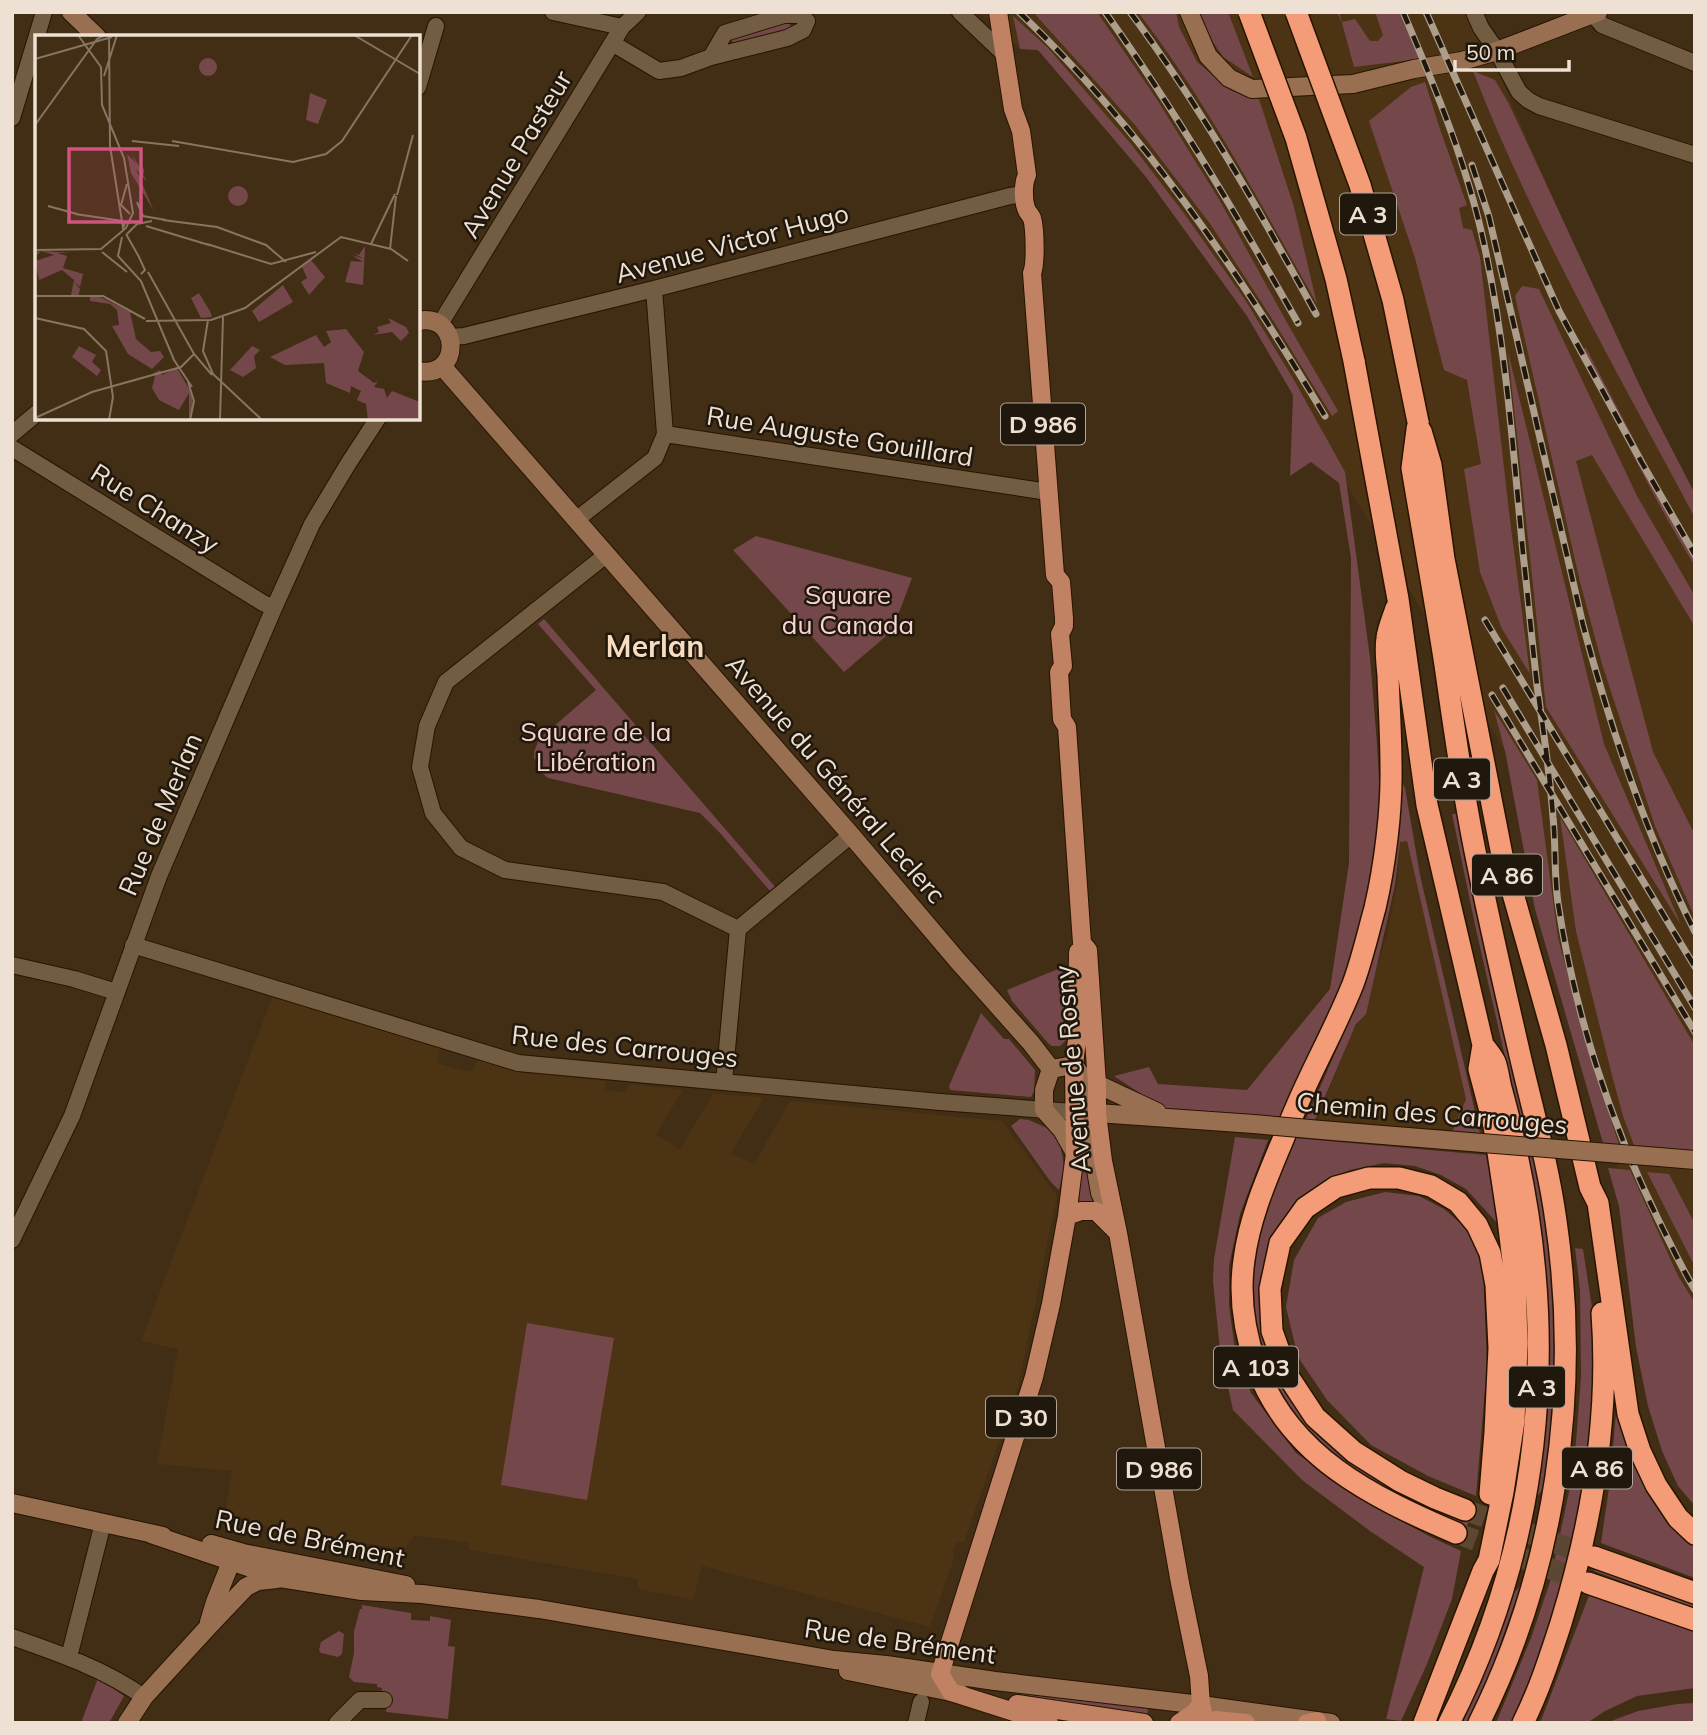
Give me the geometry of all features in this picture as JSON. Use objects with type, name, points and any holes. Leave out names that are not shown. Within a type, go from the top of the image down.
[{"type":"highway","name":"A 3","points":[[1249,12],[1296,138],[1336,279],[1398,599],[1427,805],[1483,1045],[1495,1061],[1522,1176],[1533,1247],[1539,1334],[1533,1455],[1509,1571],[1479,1655],[1449,1723]]},
{"type":"highway","name":"A 3","points":[[1296,12],[1364,198],[1393,300],[1418,422],[1412,468],[1478,867],[1552,1191],[1563,1279],[1566,1367],[1555,1486],[1528,1600],[1509,1654],[1479,1723]]},
{"type":"highway","name":"A 86","points":[[1418,422],[1431,465],[1444,558],[1502,855],[1556,1045],[1590,1187],[1585,1203],[1594,1244],[1603,1333],[1604,1391],[1599,1453],[1589,1513],[1568,1601],[1550,1658],[1523,1723]]},
{"type":"highway","name":"A 103","points":[[1398,599],[1386,640],[1391,769],[1387,843],[1375,906],[1353,982],[1325,1049],[1295,1109],[1262,1190],[1244,1261],[1243,1303],[1245,1329],[1263,1386],[1292,1430],[1315,1453],[1363,1488],[1456,1533]]},
{"type":"highway","points":[[1424,1723],[1489,1560],[1514,1421],[1517,1344],[1515,1278],[1494,1126],[1479,1069],[1483,1045]]},
{"type":"highway","name":"A 103","points":[[1465,1510],[1400,1480],[1354,1452],[1315,1417],[1288,1376],[1272,1331],[1270,1289],[1280,1243],[1306,1208],[1336,1187],[1368,1178],[1399,1178],[1431,1186],[1458,1202],[1477,1225],[1490,1253],[1496,1284],[1499,1348],[1491,1488],[1480,1566],[1483,1572]]},
{"type":"highway","points":[[1590,1187],[1598,1203],[1628,1413],[1640,1451],[1656,1485],[1678,1518],[1695,1534]]},
{"type":"highway","points":[[1594,1557],[1695,1593]]},
{"type":"highway","points":[[1588,1583],[1695,1620]]},
{"type":"main road","name":"Avenue de Rosny","points":[[999,15],[1003,53],[1013,109],[1021,131],[1027,175],[1022,217],[1026,266],[1032,273],[1055,575],[1052,582],[1054,627],[1060,634],[1063,666],[1059,672],[1059,689],[1062,719],[1067,727],[1082,943],[1078,951],[1077,1039],[1086,1113],[1103,1161],[1118,1233],[1199,1676],[1203,1717]]},
{"type":"main road","name":"Avenue de Rosny","points":[[1082,943],[1088,950],[1095,1060]]},
{"type":"main road","name":"D 30","points":[[940,1674],[1034,1377],[1049,1316],[1067,1216],[1074,1153],[1086,1113]]},
{"type":"main road","points":[[1067,1216],[1081,1211],[1096,1212],[1118,1233]]},
{"type":"main road","points":[[940,1674],[951,1692]]},
{"type":"main road","name":"Rue de Brément","points":[[951,1692],[1049,1723]]},
{"type":"main road","points":[[999,1701],[1144,1723]]},
{"type":"main road","points":[[1179,1723],[1203,1717],[1246,1723]]},
{"type":"street","points":[[37,35],[44,12]]},
{"type":"street","points":[[71,12],[95,35]]},
{"type":"street","points":[[553,12],[622,27]]},
{"type":"street","name":"Avenue Pasteur","points":[[445,331],[612,43],[622,27],[638,12]]},
{"type":"street","points":[[960,12],[1003,53]]},
{"type":"street","points":[[1189,12],[1209,56],[1229,78],[1252,89],[1353,84],[1462,61],[1497,51],[1596,13],[1602,25],[1695,63]]},
{"type":"street","points":[[1474,12],[1518,92],[1528,100],[1539,106],[1695,155]]},
{"type":"street","points":[[612,43],[659,71],[681,68],[711,57],[787,38],[803,30],[807,20],[800,15],[784,15],[725,33],[711,57]]},
{"type":"street","points":[[420,80],[436,26]]},
{"type":"street","points":[[12,118],[35,42]]},
{"type":"street","name":"Avenue Victor Hugo","points":[[445,331],[464,336],[996,199],[1025,195]]},
{"type":"street","points":[[576,520],[655,458],[665,434],[654,289]]},
{"type":"street","points":[[420,321],[432,321],[445,331],[452,345],[451,353],[442,366],[430,372],[420,372]]},
{"type":"street","name":"Avenue du Général Leclerc","points":[[442,366],[1051,1069]]},
{"type":"street","points":[[12,434],[35,415]]},
{"type":"street","name":"Rue de Merlan","points":[[12,1240],[72,1116],[159,876],[274,608],[312,524],[377,420]]},
{"type":"street","name":"Rue Auguste Gouillard","points":[[665,434],[1048,492]]},
{"type":"street","name":"Rue Chanzy","points":[[12,448],[274,608]]},
{"type":"street","points":[[606,555],[446,682],[426,726],[420,767],[433,813],[461,848],[505,870],[663,892],[738,929]]},
{"type":"street","points":[[724,1083],[738,929],[851,835]]},
{"type":"street","name":"Rue des Carrouges","points":[[132,945],[518,1063],[1086,1113]]},
{"type":"street","points":[[12,965],[116,992]]},
{"type":"street","points":[[1082,1080],[1095,1060]]},
{"type":"street","points":[[1051,1069],[1044,1090],[1044,1110],[1062,1130],[1074,1153]]},
{"type":"street","name":"Avenue de Rosny","points":[[1051,1069],[1082,1080]]},
{"type":"street","name":"Chemin des Carrouges","points":[[1082,1080],[1166,1117]]},
{"type":"street","name":"Chemin des Carrouges","points":[[1086,1113],[1166,1117],[1695,1160]]},
{"type":"street","name":"Rue de Brément","points":[[12,1503],[204,1543],[279,1578],[362,1591],[422,1594],[539,1609],[834,1660],[1174,1702],[1203,1717],[1318,1722]]},
{"type":"street","points":[[69,1657],[103,1523]]},
{"type":"street","name":"Rue de Brément","points":[[151,1534],[236,1560],[364,1576],[456,1598]]},
{"type":"street","points":[[209,1626],[223,1580],[236,1560]]},
{"type":"street","points":[[236,1560],[246,1587]]},
{"type":"street","points":[[128,1722],[144,1697],[246,1587],[258,1581],[279,1578]]},
{"type":"street","name":"Rue de Brément","points":[[594,1618],[670,1637],[1116,1723]]},
{"type":"street","points":[[12,1637],[69,1657],[144,1697]]},
{"type":"street","points":[[337,1723],[360,1700],[384,1700]]},
{"type":"street","points":[[916,1723],[921,1702]]},
{"type":"shaded area","points":[[979,12],[1472,12],[1584,269],[1668,445],[1695,494],[1695,1313],[1672,1275],[1598,1127],[1535,909],[1505,751],[1247,316],[1146,177],[1038,50],[1020,49]]},
{"type":"shaded area","points":[[1406,838],[1466,1097],[1454,1130],[1370,1125],[1357,1120],[1317,1120],[1349,1040],[1362,1015],[1387,935],[1398,879],[1400,839]]},
{"type":"shaded area","points":[[273,995],[441,1047],[437,1063],[465,1071],[474,1069],[474,1064],[481,1060],[515,1071],[605,1081],[605,1090],[625,1092],[630,1084],[683,1090],[656,1134],[680,1149],[713,1094],[764,1097],[731,1154],[754,1164],[790,1101],[1002,1121],[1057,1196],[1018,1387],[964,1542],[956,1543],[954,1559],[930,1627],[702,1566],[693,1600],[638,1589],[638,1579],[469,1550],[469,1543],[415,1535],[405,1548],[303,1537],[225,1514],[232,1471],[157,1464],[178,1349],[141,1341]]},
{"type":"green space","points":[[1033,12],[1097,12],[1156,98],[1220,201],[1338,411],[1332,416],[1211,225],[1135,125]]},
{"type":"green space","points":[[1138,12],[1176,12],[1179,27],[1197,62],[1232,91],[1259,99],[1294,207],[1317,304],[1211,118]]},
{"type":"green space","points":[[1199,12],[1228,12],[1253,77],[1223,57],[1203,27]]},
{"type":"green space","points":[[1337,12],[1342,22],[1355,19],[1370,41],[1378,41],[1383,35],[1375,12],[1399,12],[1420,59],[1354,67]]},
{"type":"green space","points":[[1013,16],[1049,49],[1131,144],[1183,212],[1244,298],[1345,472],[1370,658],[1381,816],[1366,908],[1338,1002],[1282,1117],[1164,1109],[1114,1076],[1149,1067],[1158,1084],[1247,1090],[1330,989],[1349,863],[1351,558],[1339,483],[1311,462],[1290,476],[1293,395],[1247,316],[1146,177],[1038,50],[1020,49]]},
{"type":"green space","points":[[783,19],[790,23],[790,30],[733,43],[731,39]]},
{"type":"green space","points":[[1473,71],[1495,80],[1509,104],[1646,399],[1695,494],[1695,518],[1549,242]]},
{"type":"green space","points":[[1425,82],[1467,205],[1459,208],[1463,228],[1472,230],[1480,257],[1530,674],[1502,629],[1480,572],[1464,469],[1481,464],[1467,380],[1444,370],[1415,258],[1369,121],[1411,87]]},
{"type":"green space","points":[[1522,286],[1539,289],[1637,496],[1695,596],[1695,627],[1592,455],[1576,461],[1653,752],[1695,835],[1695,918],[1655,826],[1602,664],[1580,582],[1515,296]]},
{"type":"green space","points":[[1586,348],[1674,516],[1695,549],[1695,566],[1622,432],[1582,349]]},
{"type":"green space","points":[[1508,352],[1604,744],[1681,925],[1546,707]]},
{"type":"green space","name":"Square du Canada","points":[[756,536],[912,578],[892,631],[844,672],[733,550]]},
{"type":"green space","name":"Square de la Libération","points":[[544,619],[776,888],[771,892],[700,813],[548,778],[542,773],[534,758],[539,739],[596,690],[538,624]]},
{"type":"green space","points":[[1494,710],[1537,780],[1558,938],[1583,1032],[1619,1145],[1603,1143],[1535,909],[1505,751]]},
{"type":"green space","points":[[1401,780],[1405,788],[1420,875],[1480,1133],[1452,1132],[1466,1099],[1407,841],[1400,842],[1395,885],[1366,1014],[1356,1024],[1315,1120],[1306,1119],[1354,1010],[1373,952]]},
{"type":"green space","points":[[1452,814],[1458,814],[1479,926],[1531,1136],[1523,1136]]},
{"type":"green space","points":[[1560,817],[1695,1046],[1695,1152],[1635,1148],[1623,1116],[1576,931]]},
{"type":"green space","points":[[1063,967],[1066,1040],[1060,1046],[1052,1046],[1012,1001],[1007,990]]},
{"type":"green space","points":[[981,1013],[1004,1039],[1009,1039],[1035,1070],[1031,1097],[950,1090],[949,1086]]},
{"type":"green space","points":[[1020,1119],[1047,1128],[1060,1143],[1064,1166],[1059,1190],[1011,1126]]},
{"type":"green space","points":[[1085,1120],[1099,1200],[1079,1203]]},
{"type":"green space","points":[[1235,1137],[1268,1140],[1240,1214],[1229,1266],[1229,1306],[1235,1349],[1251,1393],[1296,1453],[1376,1508],[1461,1551],[1452,1599],[1401,1721],[1386,1719],[1424,1567],[1302,1480],[1233,1410],[1220,1350],[1213,1281],[1214,1259]]},
{"type":"green space","points":[[1294,1138],[1486,1155],[1500,1226],[1466,1189],[1441,1175],[1415,1166],[1384,1163],[1350,1170],[1323,1182],[1292,1210],[1272,1242],[1262,1276],[1261,1305],[1295,1404],[1469,1518],[1467,1527],[1424,1511],[1345,1465],[1312,1436],[1289,1406],[1270,1374],[1257,1335],[1252,1295],[1257,1244],[1275,1183]]},
{"type":"green space","points":[[1528,1157],[1535,1158],[1543,1201],[1554,1291],[1556,1384],[1545,1487],[1534,1500],[1544,1434],[1547,1378],[1546,1278]]},
{"type":"green space","points":[[1608,1168],[1630,1170],[1678,1276],[1695,1303],[1695,1506],[1678,1486],[1662,1451],[1648,1406],[1636,1347],[1619,1206]]},
{"type":"green space","points":[[1647,1172],[1669,1174],[1695,1224],[1695,1267]]},
{"type":"green space","points":[[1385,1192],[1419,1196],[1444,1209],[1465,1227],[1474,1240],[1483,1270],[1487,1366],[1476,1496],[1428,1476],[1371,1445],[1327,1400],[1298,1357],[1286,1307],[1294,1260],[1318,1218],[1346,1202]]},
{"type":"green space","points":[[1575,1248],[1583,1249],[1592,1308],[1594,1378],[1590,1455],[1562,1600],[1513,1723],[1496,1723],[1531,1638],[1550,1582],[1574,1468],[1581,1377],[1580,1290]]},
{"type":"green space","points":[[527,1323],[614,1338],[587,1500],[501,1485]]},
{"type":"green space","points":[[1619,1379],[1626,1425],[1695,1541],[1695,1578],[1601,1543],[1610,1481]]},
{"type":"green space","points":[[1597,1563],[1695,1599],[1695,1608],[1594,1571]]},
{"type":"green space","points":[[1521,1585],[1485,1687],[1467,1723],[1461,1723],[1512,1595]]},
{"type":"green space","points":[[1590,1593],[1695,1632],[1695,1688],[1637,1696],[1587,1723],[1540,1723]]},
{"type":"green space","points":[[362,1605],[411,1613],[411,1620],[430,1621],[430,1616],[451,1620],[448,1646],[455,1647],[448,1719],[386,1712],[388,1695],[381,1694],[382,1688],[377,1687],[377,1684],[354,1682],[349,1677],[354,1653],[354,1631]]},
{"type":"green space","points":[[339,1631],[344,1634],[342,1654],[338,1657],[321,1653],[321,1642]]},
{"type":"green space","points":[[98,1678],[124,1696],[109,1723],[81,1723]]},
{"type":"green space","points":[[993,1688],[1148,1708],[1147,1717],[1075,1707]]},
{"type":"green space","points":[[1695,1703],[1695,1723],[1606,1723],[1638,1711]]},
{"type":"tunnel","points":[[1465,1510],[1594,1557]]},
{"type":"tunnel","points":[[1456,1533],[1588,1583]]},
{"type":"railway","points":[[1019,12],[1107,105],[1186,204],[1258,308],[1325,416]]},
{"type":"railway","points":[[1105,12],[1206,165],[1298,323]]},
{"type":"railway","points":[[1130,12],[1205,122],[1316,314]]},
{"type":"railway","points":[[1403,12],[1438,97],[1469,185],[1492,282],[1508,398],[1535,669],[1550,784],[1557,892],[1574,984],[1596,1065],[1624,1144],[1658,1219],[1695,1290]]},
{"type":"railway","points":[[1426,12],[1559,311],[1695,555]]},
{"type":"railway","points":[[1472,165],[1489,217],[1594,664],[1645,820],[1695,932]]},
{"type":"railway","points":[[1485,620],[1695,967]]},
{"type":"railway","points":[[1503,688],[1695,1008]]},
{"type":"railway","points":[[1492,695],[1695,1032]]},
{"type":"district","name":"Merlan","points":[[655,646]]}]
